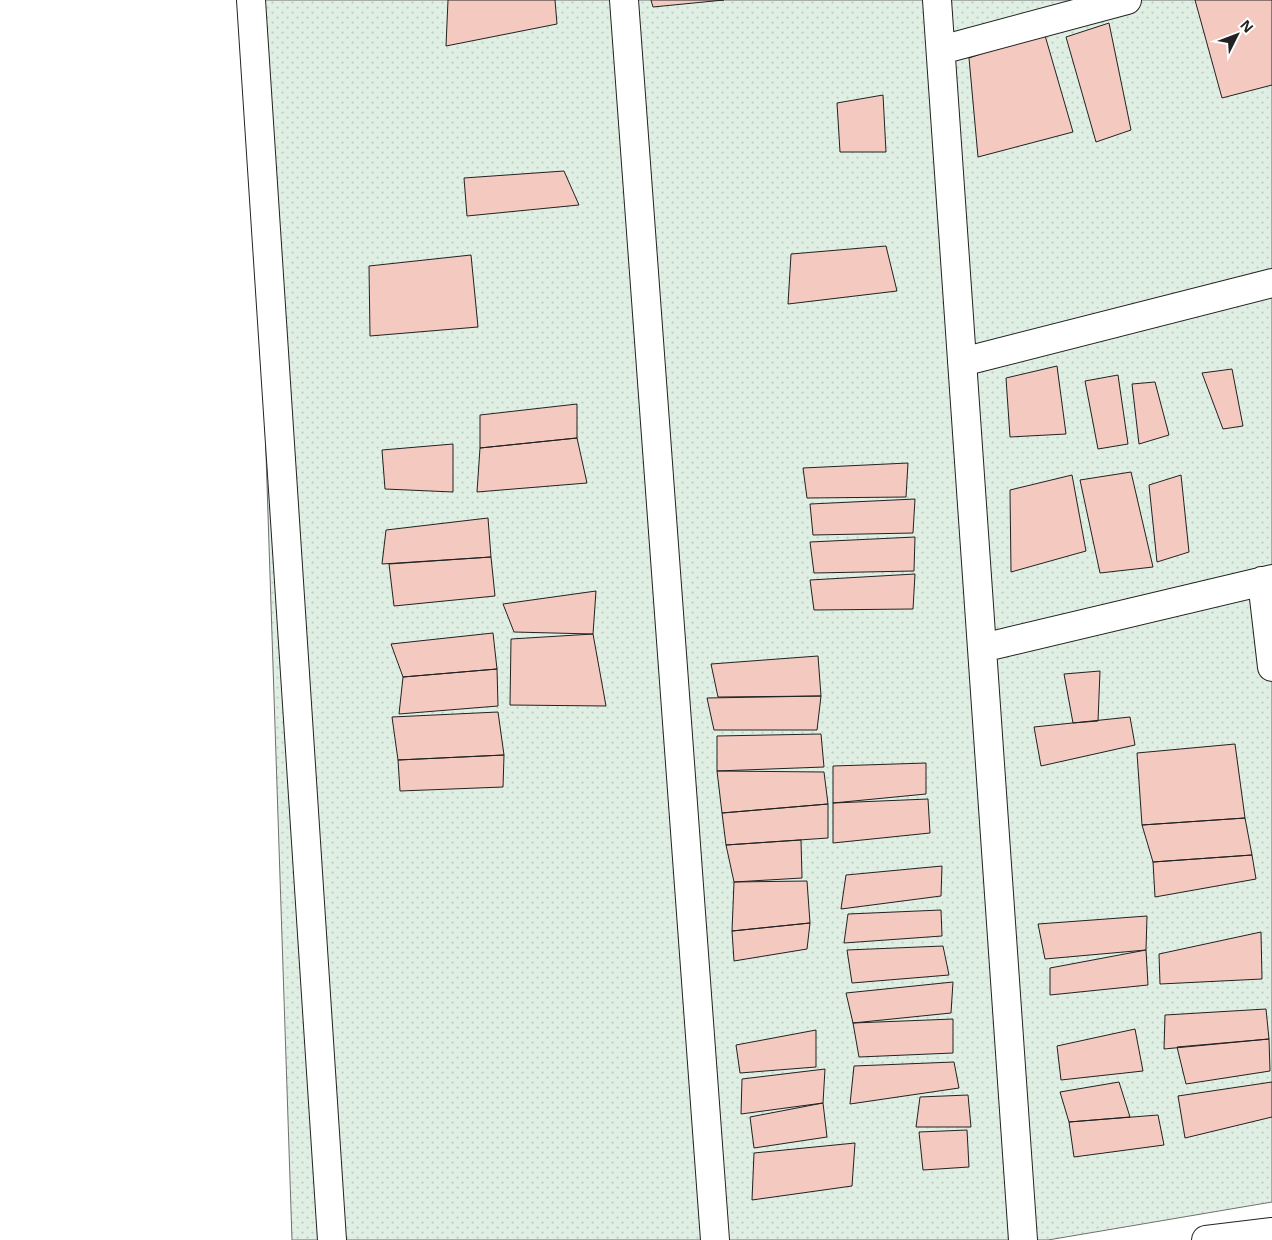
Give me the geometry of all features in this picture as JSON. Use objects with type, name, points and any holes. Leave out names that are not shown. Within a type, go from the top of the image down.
[{"type":"street","points":[[251,0],[332,1240]]},
{"type":"street","points":[[624,0],[715,1240]]},
{"type":"street","points":[[937,0],[1023,1240]]},
{"type":"street","points":[[941,50],[1127,0]]},
{"type":"street","points":[[962,362],[1272,283]]},
{"type":"street","points":[[982,648],[1267,580],[1272,667]]},
{"type":"street","points":[[1206,1240],[1272,1232]]},
{"type":"green space","points":[[251,0],[1272,0],[1272,1202],[1048,1240],[292,1240]]},
{"type":"building","points":[[448,0],[555,0],[557,24],[446,46]]},
{"type":"building","points":[[651,0],[724,0],[653,7]]},
{"type":"building","points":[[1195,0],[1272,0],[1272,85],[1222,98]]},
{"type":"building","points":[[1109,23],[1131,130],[1096,142],[1066,37]]},
{"type":"building","points":[[1044,32],[1073,132],[978,157],[969,58]]},
{"type":"building","points":[[883,95],[886,152],[840,152],[837,103]]},
{"type":"building","points":[[564,171],[579,205],[467,216],[464,178]]},
{"type":"building","points":[[886,246],[897,291],[788,304],[791,254]]},
{"type":"building","points":[[471,255],[478,327],[370,336],[369,266]]},
{"type":"building","points":[[1057,366],[1066,434],[1010,437],[1006,378]]},
{"type":"building","points":[[1232,369],[1243,426],[1223,429],[1202,373]]},
{"type":"building","points":[[1118,375],[1128,444],[1098,449],[1085,381]]},
{"type":"building","points":[[1155,382],[1169,435],[1139,444],[1132,384]]},
{"type":"building","points":[[577,404],[577,438],[480,448],[480,415]]},
{"type":"building","points":[[577,438],[587,483],[477,492],[480,448]]},
{"type":"building","points":[[453,444],[453,492],[385,489],[382,450]]},
{"type":"building","points":[[908,463],[906,497],[807,498],[803,468]]},
{"type":"building","points":[[1131,472],[1153,567],[1100,573],[1080,480]]},
{"type":"building","points":[[1072,475],[1086,551],[1011,572],[1010,490]]},
{"type":"building","points":[[1181,475],[1189,552],[1157,562],[1149,485]]},
{"type":"building","points":[[915,499],[913,533],[813,535],[810,504]]},
{"type":"building","points":[[488,518],[491,557],[382,564],[386,530]]},
{"type":"building","points":[[915,537],[914,571],[814,573],[810,542]]},
{"type":"building","points":[[491,557],[495,596],[394,606],[389,564]]},
{"type":"building","points":[[915,574],[913,609],[814,610],[810,580]]},
{"type":"building","points":[[596,591],[593,634],[514,632],[503,604]]},
{"type":"building","points":[[493,633],[497,669],[403,677],[391,644]]},
{"type":"building","points":[[593,634],[606,706],[510,705],[511,639]]},
{"type":"building","points":[[818,656],[821,696],[718,697],[711,664]]},
{"type":"building","points":[[497,669],[498,706],[399,714],[403,677]]},
{"type":"building","points":[[1100,671],[1098,721],[1073,723],[1064,674]]},
{"type":"building","points":[[821,696],[817,730],[714,730],[707,698]]},
{"type":"building","points":[[498,712],[504,755],[398,760],[392,717]]},
{"type":"building","points":[[1130,717],[1135,745],[1041,766],[1034,727]]},
{"type":"building","points":[[821,734],[824,767],[717,771],[717,736]]},
{"type":"building","points":[[1235,744],[1245,818],[1142,825],[1137,753]]},
{"type":"building","points":[[504,755],[503,787],[400,791],[398,760]]},
{"type":"building","points":[[926,763],[926,794],[833,803],[833,766]]},
{"type":"building","points":[[717,771],[824,772],[828,804],[722,813]]},
{"type":"building","points":[[928,799],[930,833],[833,843],[833,803]]},
{"type":"building","points":[[828,804],[828,838],[726,845],[722,813]]},
{"type":"building","points":[[1245,818],[1252,855],[1153,862],[1142,825]]},
{"type":"building","points":[[801,840],[802,878],[734,882],[726,845]]},
{"type":"building","points":[[1252,855],[1256,879],[1155,897],[1153,862]]},
{"type":"building","points":[[942,866],[941,896],[841,909],[846,875]]},
{"type":"building","points":[[807,881],[810,923],[732,931],[734,882]]},
{"type":"building","points":[[941,910],[942,936],[844,943],[848,914]]},
{"type":"building","points":[[1147,916],[1146,950],[1045,959],[1038,924]]},
{"type":"building","points":[[810,923],[807,949],[734,961],[732,931]]},
{"type":"building","points":[[1261,932],[1262,979],[1160,984],[1159,954]]},
{"type":"building","points":[[943,946],[949,975],[852,983],[847,950]]},
{"type":"building","points":[[1146,950],[1148,985],[1050,995],[1050,968]]},
{"type":"building","points":[[953,982],[951,1013],[853,1023],[846,993]]},
{"type":"building","points":[[1266,1009],[1269,1039],[1164,1049],[1165,1015]]},
{"type":"building","points":[[953,1019],[953,1053],[859,1057],[853,1023]]},
{"type":"building","points":[[1135,1029],[1143,1071],[1061,1080],[1057,1046]]},
{"type":"building","points":[[816,1030],[816,1067],[740,1073],[736,1045]]},
{"type":"building","points":[[1269,1039],[1270,1071],[1186,1084],[1177,1047]]},
{"type":"building","points":[[954,1062],[959,1088],[850,1104],[854,1066]]},
{"type":"building","points":[[825,1069],[823,1103],[741,1114],[742,1079]]},
{"type":"building","points":[[1119,1082],[1130,1117],[1069,1122],[1060,1092]]},
{"type":"building","points":[[1272,1082],[1272,1117],[1185,1138],[1178,1096]]},
{"type":"building","points":[[968,1095],[971,1127],[916,1127],[920,1097]]},
{"type":"building","points":[[823,1103],[827,1137],[754,1148],[750,1117]]},
{"type":"building","points":[[1158,1115],[1164,1145],[1074,1157],[1069,1122]]},
{"type":"building","points":[[967,1130],[969,1167],[923,1170],[919,1132]]},
{"type":"building","points":[[855,1143],[852,1186],[752,1200],[754,1153]]}]
